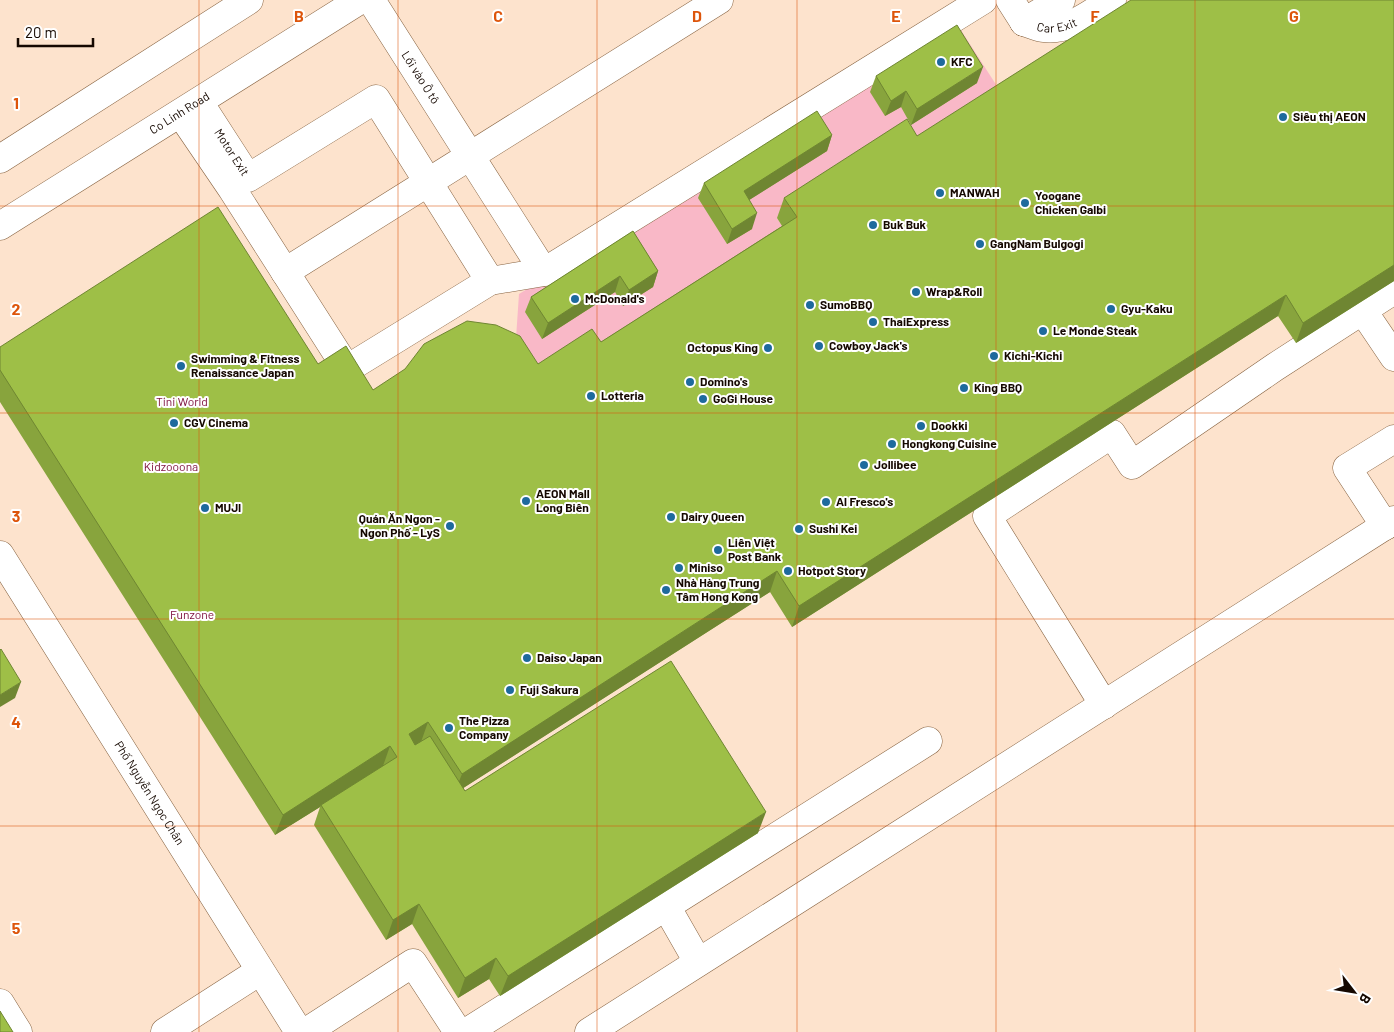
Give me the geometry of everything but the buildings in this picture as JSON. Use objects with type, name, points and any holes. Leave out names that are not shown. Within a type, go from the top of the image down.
[{"type":"street","points":[[0,159],[249,0]]},
{"type":"street","name":"Co Linh Road","points":[[0,226],[360,0]]},
{"type":"street","name":"Lối vào Ô tô","points":[[371,0],[544,272]]},
{"type":"street","points":[[286,272],[719,0]]},
{"type":"street","points":[[190,108],[232,189],[347,369],[490,281],[544,272],[983,0]]},
{"type":"street","points":[[1017,11],[1061,0]]},
{"type":"street","name":"Car Exit","points":[[1017,11],[1043,28],[1060,28],[1076,22],[1112,0]]},
{"type":"street","name":"Motor Exit","points":[[190,108],[248,178],[376,99],[428,183]]},
{"type":"street","points":[[428,183],[490,281]]},
{"type":"street","points":[[1104,705],[987,516],[1112,434],[1132,465],[1394,290]]},
{"type":"street","points":[[1363,311],[1394,357]]},
{"type":"street","points":[[589,1032],[1390,523],[1347,468],[1394,439]]},
{"type":"street","name":"Phố Nguyễn Ngọc Chân","points":[[0,555],[298,1032]]},
{"type":"street","points":[[467,1032],[928,741]]},
{"type":"street","points":[[666,906],[698,962]]},
{"type":"street","points":[[306,1032],[413,963],[458,1032]]},
{"type":"street","points":[[165,1032],[260,971]]},
{"type":"street","points":[[0,1003],[18,1032]]},
{"type":"shaded area","points":[[957,24],[1004,97],[777,218],[789,237],[544,376],[516,338],[519,294]]},
{"type":"place","name":"KFC","points":[[941,62]]},
{"type":"place","name":"Siêu thị AEON","points":[[1283,117]]},
{"type":"place","name":"MANWAH","points":[[940,193]]},
{"type":"place","name":"Yoogane Chicken Galbi","points":[[1025,203]]},
{"type":"place","name":"Buk Buk","points":[[873,225]]},
{"type":"place","name":"GangNam Bulgogi","points":[[980,244]]},
{"type":"place","name":"Wrap&Roll","points":[[916,292]]},
{"type":"place","name":"McDonald's","points":[[575,299]]},
{"type":"place","name":"SumoBBQ","points":[[810,305]]},
{"type":"place","name":"Gyu-Kaku","points":[[1111,309]]},
{"type":"place","name":"ThaiExpress","points":[[873,322]]},
{"type":"place","name":"Le Monde Steak","points":[[1043,331]]},
{"type":"place","name":"Cowboy Jack's","points":[[819,346]]},
{"type":"place","name":"Octopus King","points":[[768,348]]},
{"type":"place","name":"Kichi-Kichi","points":[[994,356]]},
{"type":"place","name":"Swimming & Fitness Renaissance Japan","points":[[181,366]]},
{"type":"place","name":"Domino's","points":[[690,382]]},
{"type":"place","name":"King BBQ","points":[[964,388]]},
{"type":"place","name":"Lotteria","points":[[591,396]]},
{"type":"place","name":"GoGi House","points":[[703,399]]},
{"type":"place","name":"CGV Cinema","points":[[174,423]]},
{"type":"place","name":"Dookki","points":[[921,426]]},
{"type":"place","name":"Hongkong Cuisine","points":[[892,444]]},
{"type":"place","name":"Jollibee","points":[[864,465]]},
{"type":"place","name":"AEON Mall Long Biên","points":[[526,501]]},
{"type":"place","name":"Al Fresco's","points":[[826,502]]},
{"type":"place","name":"MUJI","points":[[205,508]]},
{"type":"place","name":"Dairy Queen","points":[[671,517]]},
{"type":"place","name":"Quán Ăn Ngon - Ngon Phố - LyS","points":[[450,526]]},
{"type":"place","name":"Sushi Kei","points":[[799,529]]},
{"type":"place","name":"Liên Việt Post Bank","points":[[718,550]]},
{"type":"place","name":"Miniso","points":[[679,568]]},
{"type":"place","name":"Hotpot Story","points":[[788,571]]},
{"type":"place","name":"Nhà Hàng Trung Tâm Hong Kong","points":[[666,590]]},
{"type":"place","name":"Daiso Japan","points":[[527,658]]},
{"type":"place","name":"Fuji Sakura","points":[[510,690]]},
{"type":"place","name":"The Pizza Company","points":[[449,728]]},
{"type":"park label","name":"Tini World","points":[[182,402]]},
{"type":"park label","name":"Kidzooona","points":[[171,467]]},
{"type":"park label","name":"Funzone","points":[[192,615]]}]
